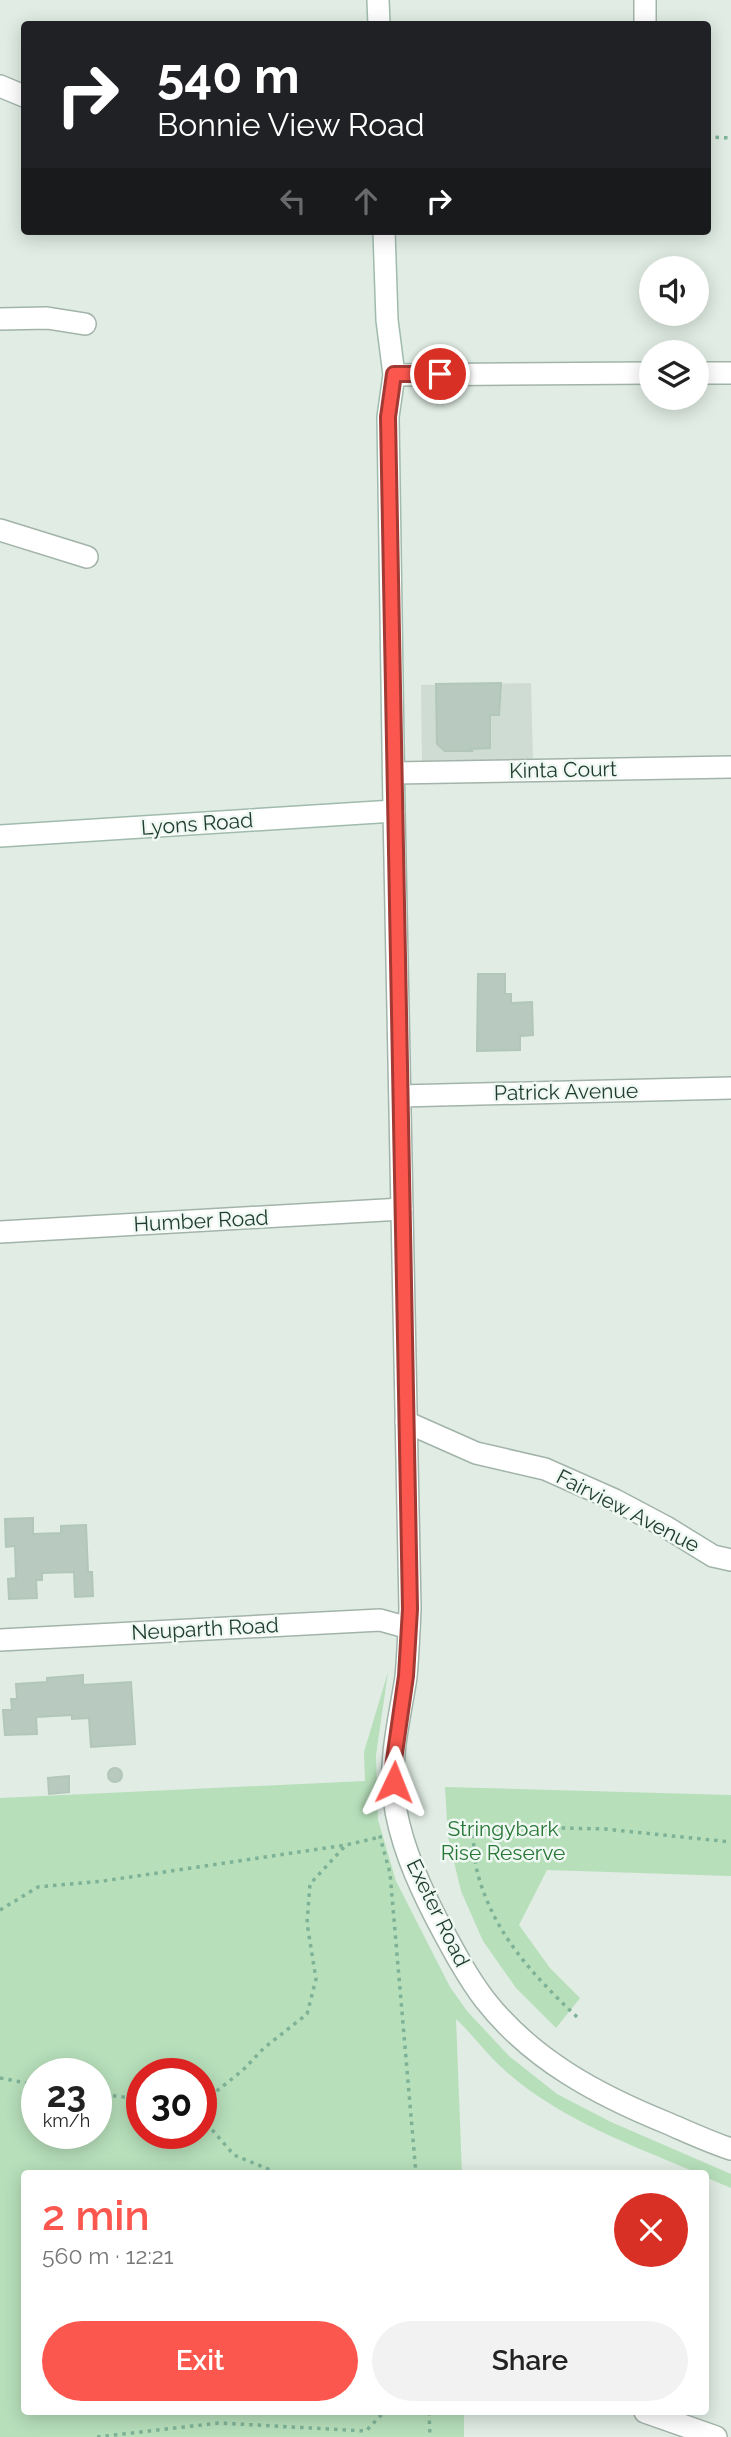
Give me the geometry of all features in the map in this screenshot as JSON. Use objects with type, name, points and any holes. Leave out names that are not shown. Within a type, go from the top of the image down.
[{"type":"street","points":[[378,0],[379,21]]},
{"type":"street","points":[[645,0],[645,21]]},
{"type":"street","points":[[0,86],[21,95]]},
{"type":"street","name":"Exeter Road","points":[[384,235],[387,320],[394,374],[388,417],[409,1628],[406,1676],[393,1767],[394,1798],[401,1834],[421,1889],[468,1976],[486,2001],[512,2029],[544,2057],[582,2084],[639,2112],[731,2149]]},
{"type":"street","points":[[0,319],[47,318],[86,324]]},
{"type":"street","points":[[394,374],[639,373]]},
{"type":"street","points":[[709,373],[731,373]]},
{"type":"street","points":[[0,530],[86,557]]},
{"type":"street","name":"Kinta Court","points":[[394,773],[731,767]]},
{"type":"street","name":"Lyons Road","points":[[0,836],[394,811]]},
{"type":"street","name":"Patrick Avenue","points":[[400,1096],[731,1088]]},
{"type":"street","name":"Humber Road","points":[[0,1233],[402,1209]]},
{"type":"street","name":"Fairview Avenue","points":[[406,1422],[476,1453],[545,1469],[615,1500],[713,1556],[731,1560]]},
{"type":"street","name":"Neuparth Road","points":[[0,1640],[380,1620],[409,1628]]},
{"type":"street","points":[[654,2415],[716,2437]]},
{"type":"path","points":[[711,137],[731,138]]},
{"type":"path","points":[[577,2017],[536,1979],[500,1930],[478,1874],[472,1826],[605,1829],[731,1842]]},
{"type":"path","points":[[0,1910],[38,1887],[103,1881],[346,1845],[401,1834]]},
{"type":"path","points":[[380,1837],[390,1873],[416,2170]]},
{"type":"path","points":[[217,2090],[307,2014],[316,1979],[307,1923],[310,1884],[346,1845]]},
{"type":"path","points":[[0,2078],[21,2082]]},
{"type":"path","points":[[217,2135],[234,2155],[270,2170]]},
{"type":"path","points":[[97,2437],[219,2423],[366,2431],[381,2415]]},
{"type":"path","points":[[429,2415],[430,2437]]},
{"type":"shaded area","points":[[531,683],[533,760],[422,762],[421,685]]},
{"type":"green space","points":[[388,1672],[376,1755],[378,1820],[396,1881],[450,1987],[467,2011],[509,2056],[557,2094],[611,2122],[731,2174],[731,2188],[709,2179],[709,2170],[690,2170],[594,2128],[545,2101],[500,2066],[456,2019],[462,2170],[21,2170],[21,2415],[464,2415],[464,2437],[0,2437],[0,1798],[365,1781],[364,1752]]},
{"type":"green space","name":"Stringybark Rise Reserve","points":[[445,1787],[731,1795],[731,1876],[547,1870],[519,1925],[550,1968],[580,1998],[556,2028],[516,1988],[483,1941],[461,1891],[448,1837]]},
{"type":"building","points":[[501,683],[499,715],[490,715],[490,748],[445,751],[437,744],[436,684]]},
{"type":"building","points":[[478,974],[505,974],[505,994],[511,994],[511,1003],[532,1002],[533,1035],[520,1036],[520,1050],[477,1051]]},
{"type":"building","points":[[33,1518],[33,1534],[61,1533],[61,1526],[86,1525],[88,1572],[92,1572],[93,1596],[75,1597],[74,1572],[42,1573],[42,1580],[36,1580],[37,1598],[9,1599],[8,1579],[16,1578],[15,1546],[6,1547],[5,1519]]},
{"type":"building","points":[[83,1675],[83,1685],[131,1682],[135,1744],[91,1747],[89,1718],[72,1719],[72,1715],[36,1717],[37,1734],[5,1735],[3,1710],[12,1710],[11,1699],[17,1699],[16,1684],[47,1682],[47,1678]]},
{"type":"building","points":[[112,1768],[118,1768],[122,1775],[118,1782],[112,1782],[108,1778],[108,1772]]},
{"type":"building","points":[[69,1776],[69,1792],[49,1794],[48,1778]]},
{"type":"route","points":[[394,1782],[393,1767],[406,1676],[410,1609],[388,417],[394,374],[440,374]]}]
